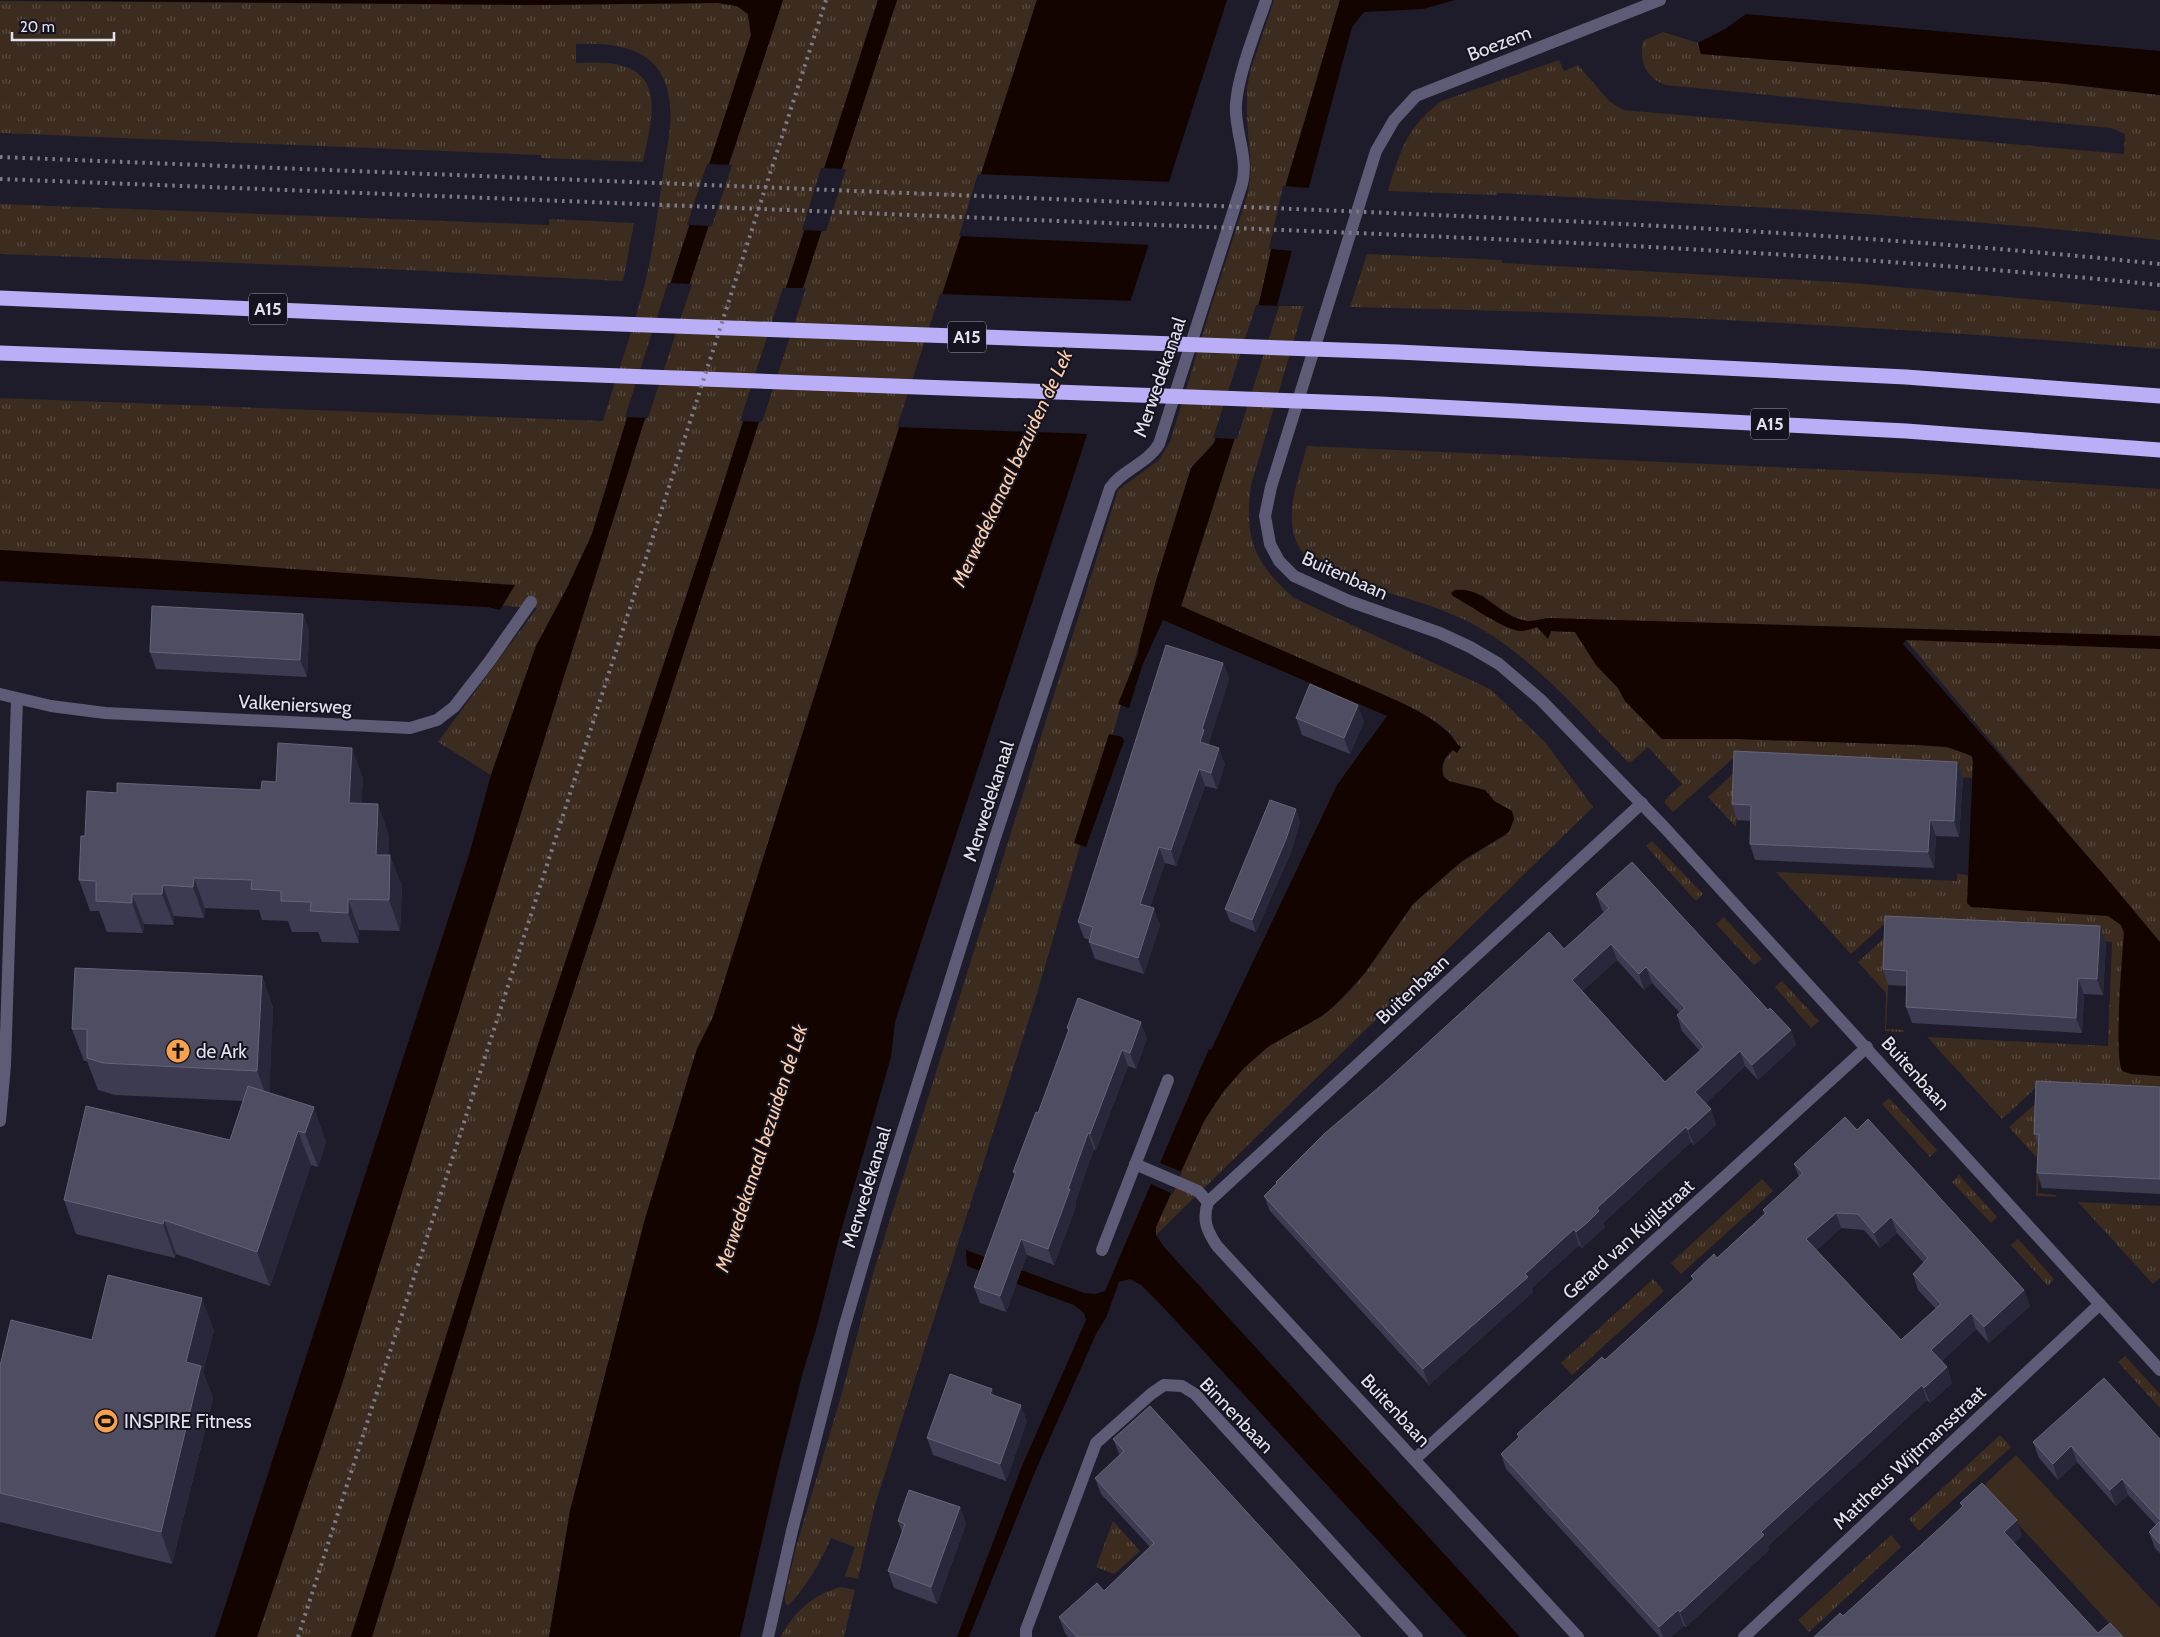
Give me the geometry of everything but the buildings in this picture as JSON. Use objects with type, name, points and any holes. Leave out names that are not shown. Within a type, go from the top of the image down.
[{"type":"highway","name":"A15","points":[[0,298],[536,321],[1398,352],[1906,377],[2160,396]]},
{"type":"highway","name":"A15","points":[[0,353],[1380,404],[1906,431],[2125,445],[2160,450]]},
{"type":"street","name":"Merwedekanaal","points":[[768,1637],[792,1531],[844,1328],[878,1209],[1051,666],[1110,488],[1116,480],[1150,457],[1158,444],[1242,184],[1245,167],[1236,104],[1239,84],[1266,0]]},
{"type":"street","name":"Boezem","points":[[1376,151],[1394,120],[1416,96],[1660,0]]},
{"type":"street","name":"Buitenbaan","points":[[1376,151],[1270,487],[1265,516],[1270,544],[1279,561],[1294,576],[1349,601],[1440,633],[1499,664],[1541,700],[1596,759],[1642,803],[1867,1047],[2160,1370]]},
{"type":"street","name":"Valkeniersweg","points":[[0,694],[17,699],[79,710],[132,715],[410,728],[437,720],[454,707],[532,602]]},
{"type":"street","points":[[0,1121],[4,1072],[17,699]]},
{"type":"street","name":"Buitenbaan","points":[[1578,1637],[1217,1246],[1208,1232],[1205,1220],[1208,1202],[1642,803]]},
{"type":"street","name":"Gerard van Kuijlstraat","points":[[1415,1459],[1867,1047]]},
{"type":"street","points":[[1102,1250],[1141,1167],[1168,1080]]},
{"type":"street","points":[[1141,1167],[1198,1191],[1208,1202]]},
{"type":"street","name":"Mattheus Wijtmansstraat","points":[[1744,1637],[2100,1304]]},
{"type":"street","name":"Binnenbaan","points":[[1026,1637],[1026,1630],[1096,1443],[1151,1394],[1164,1385],[1173,1384],[1182,1386],[1195,1394],[1417,1637]]},
{"type":"green space","points":[[783,0],[878,0],[719,497],[544,1026],[351,1637],[257,1637],[341,1387],[640,434]]},
{"type":"green space","points":[[897,0],[1037,0],[898,431],[713,1017],[697,1049],[645,1219],[570,1511],[549,1637],[372,1637],[504,1203]]},
{"type":"green space","points":[[1274,0],[1340,0],[1286,184],[1257,312],[1214,443],[1191,468],[1156,581],[1036,997],[875,1505],[858,1579],[845,1576],[855,1547],[831,1538],[812,1574],[788,1606],[785,1602],[785,1595],[796,1547],[842,1393],[873,1274],[1118,490],[1159,460],[1170,442],[1248,193],[1251,170],[1247,119],[1247,87],[1251,69]]},
{"type":"green space","points":[[0,1],[530,5],[718,3],[737,6],[748,14],[751,35],[626,421],[592,534],[568,586],[536,646],[491,775],[438,742],[537,608],[0,569],[0,398],[603,421],[631,333],[654,240],[670,123],[669,98],[661,74],[654,64],[645,57],[624,48],[600,44],[576,44],[576,63],[604,63],[625,66],[641,77],[648,87],[652,111],[643,162],[541,158],[541,155],[0,133]]},
{"type":"green space","points":[[1663,32],[1698,43],[1701,54],[2057,83],[2160,95],[2160,240],[1912,217],[1497,193],[1497,195],[1388,191],[1406,140],[1420,120],[1430,110],[1442,101],[1559,60],[1564,71],[1578,65],[1609,101],[1623,110],[2124,154],[2125,134],[2111,128],[1665,85],[1658,82],[1648,73],[1642,55],[1643,41]]},
{"type":"green space","points":[[0,204],[549,225],[549,219],[634,223],[623,281],[365,268],[0,254]]},
{"type":"green space","points":[[1367,254],[1502,260],[1502,263],[1852,283],[2160,311],[2160,349],[1857,327],[1452,309],[1350,307]]},
{"type":"green space","points":[[1277,306],[1304,306],[1251,485],[1249,520],[1251,535],[1261,561],[1269,573],[1294,598],[1490,689],[1545,742],[1593,807],[1156,1235],[1156,1227],[1200,1128],[1230,1083],[1248,1063],[1269,1046],[1321,1016],[1343,998],[1367,971],[1404,916],[1422,895],[1456,866],[1506,835],[1512,811],[1494,801],[1489,793],[1449,781],[1444,777],[1442,771],[1443,763],[1457,744],[1454,737],[1448,731],[1424,714],[1181,607]]},
{"type":"green space","points":[[1307,446],[1931,474],[2160,489],[2160,943],[1906,640],[1548,618],[1528,621],[1509,615],[1482,595],[1453,596],[1523,631],[1538,627],[1549,633],[1551,631],[1575,632],[1596,665],[1618,688],[1625,701],[1662,739],[1737,739],[1919,745],[1955,749],[1973,758],[1972,778],[1959,777],[1959,764],[1739,753],[1673,812],[1665,803],[1665,800],[1682,784],[1648,747],[1631,762],[1628,762],[1573,704],[1514,651],[1469,622],[1454,615],[1421,603],[1336,578],[1316,566],[1302,552],[1295,537],[1292,521],[1296,485]]},
{"type":"green space","points":[[1739,768],[1736,827],[1708,797]]},
{"type":"green space","points":[[1652,841],[1703,894],[1696,901],[1646,846]]},
{"type":"green space","points":[[1776,872],[1957,881],[1957,874],[1967,875],[1968,877],[2111,916],[2121,925],[2124,933],[2119,1039],[2131,1074],[2160,1076],[2160,1089],[2040,1084],[2002,1119],[1927,1037],[2108,1046],[2112,942],[2102,941],[2102,929],[1890,919],[1851,954]]},
{"type":"green space","points":[[1724,917],[1762,959],[1754,965],[1716,924]]},
{"type":"green space","points":[[1891,932],[1886,1029],[1904,1030],[1904,1032],[1885,1031],[1886,993],[1858,962]]},
{"type":"green space","points":[[1782,981],[1819,1021],[1811,1028],[1775,987]]},
{"type":"green space","points":[[1889,1098],[1937,1150],[1930,1157],[1882,1104]]},
{"type":"green space","points":[[2042,1098],[2038,1193],[2056,1195],[2056,1197],[2036,1196],[2037,1158],[2009,1127]]},
{"type":"green space","points":[[1959,1175],[1997,1217],[1991,1223],[1952,1182]]},
{"type":"green space","points":[[1762,1179],[1773,1191],[1681,1274],[1671,1263]]},
{"type":"green space","points":[[2078,1202],[2160,1206],[2160,1278],[2153,1284]]},
{"type":"green space","points":[[2018,1239],[2054,1279],[2048,1286],[2011,1245]]},
{"type":"green space","points":[[1653,1279],[1664,1291],[1572,1375],[1561,1363]]},
{"type":"green space","points":[[2125,1356],[2160,1394],[2160,1408],[2118,1362]]},
{"type":"green space","points":[[2000,1435],[2011,1447],[1919,1531],[1909,1519]]},
{"type":"green space","points":[[2016,1455],[2160,1608],[2160,1637],[2122,1637],[1983,1486]]},
{"type":"green space","points":[[1113,1521],[1140,1551],[1114,1574],[1096,1567]]},
{"type":"green space","points":[[1891,1535],[1901,1547],[1809,1632],[1798,1620]]},
{"type":"green space","points":[[841,1587],[855,1590],[844,1637],[781,1637],[791,1620],[805,1605],[822,1594]]},
{"type":"water","points":[[0,0],[783,0],[640,434],[341,1387],[257,1637],[215,1637],[469,855],[491,775],[536,646],[568,586],[592,534],[626,421],[751,35],[748,14],[737,6],[718,3],[530,5]]},
{"type":"water","points":[[878,0],[897,0],[504,1203],[372,1637],[351,1637],[544,1026],[719,497]]},
{"type":"water","name":"Merwedekanaal bezuiden de Lek","points":[[1037,0],[1227,0],[895,1022],[891,1057],[803,1372],[778,1470],[740,1637],[549,1637],[570,1511],[645,1219],[697,1049],[713,1017],[898,431]]},
{"type":"water","points":[[1340,0],[1455,0],[1423,9],[1364,12],[1352,27],[1277,306],[1181,606],[1400,702],[1429,718],[1447,732],[1461,747],[1457,753],[1453,750],[1450,752],[1445,759],[1442,769],[1444,777],[1449,781],[1485,790],[1494,801],[1512,811],[1514,819],[1509,832],[1462,861],[1413,904],[1364,974],[1334,1006],[1322,1016],[1269,1046],[1244,1068],[1223,1092],[1204,1121],[1156,1227],[1156,1235],[1164,1247],[1520,1637],[1467,1637],[1163,1307],[1141,1285],[1130,1279],[1119,1282],[1106,1318],[1097,1332],[1034,1474],[969,1637],[957,1637],[1022,1466],[1086,1320],[1084,1313],[1074,1305],[967,1266],[966,1250],[1084,1293],[1095,1294],[1105,1291],[1209,1049],[1211,1050],[1337,785],[1387,716],[1163,620],[1142,666],[1129,708],[1118,704],[1138,654],[1156,581],[1191,468],[1214,443],[1257,312],[1286,184]]},
{"type":"water","points":[[1746,14],[2160,51],[2160,95],[2057,83],[1701,54],[1698,43],[1725,29]]},
{"type":"water","points":[[0,550],[515,585],[500,610],[488,607],[0,581]]},
{"type":"water","points":[[1455,590],[1466,590],[1475,593],[1518,619],[1528,621],[1548,618],[2160,636],[2160,649],[1906,640],[1903,644],[2160,942],[2160,1076],[2131,1074],[2122,1071],[2119,1046],[2119,1005],[2124,933],[2121,925],[2108,916],[1971,907],[1967,903],[1972,756],[1947,747],[1919,745],[1737,739],[1662,739],[1625,701],[1618,688],[1596,665],[1575,632],[1551,631],[1548,639],[1537,627],[1524,631],[1515,630],[1453,596],[1451,593]]},
{"type":"water","points":[[1109,734],[1122,737],[1124,741],[1086,847],[1074,843]]},
{"type":"pier","points":[[707,164],[732,165],[712,226],[687,225]]},
{"type":"pier","points":[[821,168],[846,169],[826,231],[802,230]]},
{"type":"pier","points":[[978,174],[1172,182],[1153,245],[959,236]]},
{"type":"pier","points":[[1283,186],[1311,188],[1294,251],[1269,249]]},
{"type":"pier","points":[[668,283],[692,284],[648,418],[625,417]]},
{"type":"pier","points":[[783,288],[806,288],[762,422],[740,421]]},
{"type":"pier","points":[[940,294],[1135,301],[1089,434],[897,427]]},
{"type":"pier","points":[[1256,305],[1279,306],[1237,439],[1213,438]]},
{"type":"pier","points":[[1158,1162],[1182,1172],[1173,1194],[1149,1183]]},
{"type":"railway","points":[[298,1637],[826,0]]},
{"type":"railway","points":[[0,157],[1557,221],[1799,234],[2160,264]]},
{"type":"railway","points":[[0,179],[1240,228],[1634,246],[1897,263],[2160,285]]},
{"type":"place","name":"de Ark","points":[[178,1051]]},
{"type":"place","name":"INSPIRE Fitness","points":[[106,1421]]}]
